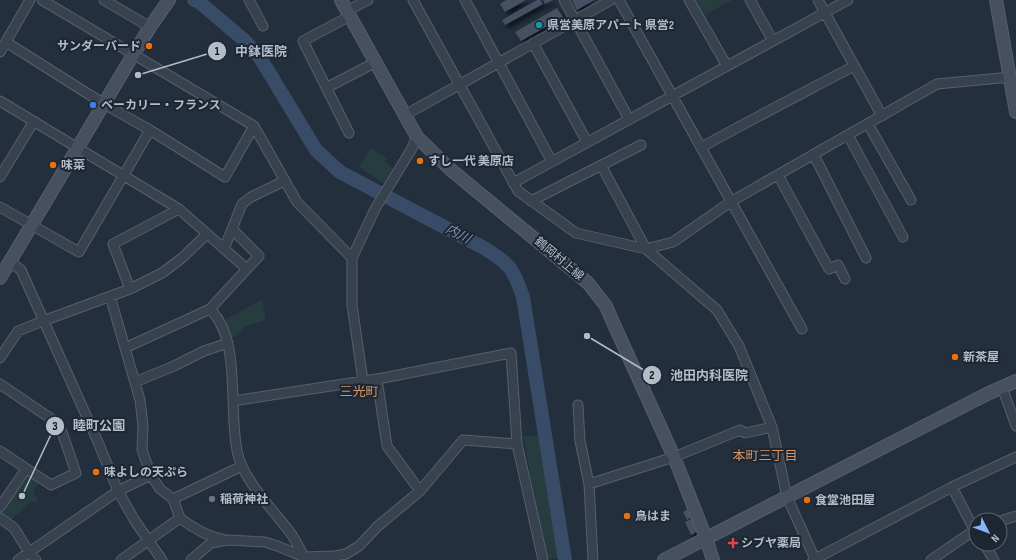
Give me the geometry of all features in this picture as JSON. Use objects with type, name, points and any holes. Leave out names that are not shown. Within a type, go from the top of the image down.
[{"type":"street","points":[[0,52],[30,0]]},
{"type":"street","points":[[42,0],[254,126],[297,202],[352,258]]},
{"type":"street","points":[[104,0],[150,27]]},
{"type":"street","points":[[249,0],[263,26]]},
{"type":"street","name":"鶴岡村上線","points":[[341,0],[417,137],[450,169],[588,283],[606,306],[674,457],[706,538],[713,560]]},
{"type":"street","points":[[349,133],[303,41],[349,14],[368,0]]},
{"type":"street","points":[[413,0],[518,192],[576,233],[646,249],[673,242],[732,201],[937,84],[1010,76]]},
{"type":"street","points":[[465,0],[552,162]]},
{"type":"street","points":[[564,0],[629,120]]},
{"type":"street","points":[[405,115],[611,0]]},
{"type":"street","points":[[619,0],[802,329]]},
{"type":"street","points":[[689,0],[727,66]]},
{"type":"street","points":[[750,0],[773,41]]},
{"type":"street","points":[[818,0],[882,116]]},
{"type":"street","points":[[513,183],[848,0]]},
{"type":"street","points":[[996,0],[1012,63],[1010,76],[1016,107]]},
{"type":"street","points":[[0,278],[133,55],[168,1]]},
{"type":"street","points":[[6,42],[104,104],[150,130],[225,177],[254,126]]},
{"type":"street","points":[[533,43],[587,142]]},
{"type":"street","points":[[326,88],[376,62]]},
{"type":"street","points":[[702,147],[759,115],[854,66]]},
{"type":"street","points":[[0,102],[78,147],[179,209],[247,269]]},
{"type":"street","points":[[0,177],[34,121]]},
{"type":"street","points":[[868,124],[911,200]]},
{"type":"street","points":[[0,207],[79,252],[150,130]]},
{"type":"street","points":[[848,135],[903,237]]},
{"type":"street","points":[[363,381],[352,305],[352,258],[375,209],[389,188],[417,137]]},
{"type":"street","points":[[531,200],[640,145]]},
{"type":"street","points":[[814,155],[866,258]]},
{"type":"street","points":[[601,165],[646,249],[717,310],[739,346],[772,427],[787,497],[814,559],[952,487],[1016,457]]},
{"type":"street","points":[[778,175],[829,269],[838,265],[845,279]]},
{"type":"street","points":[[224,249],[242,204],[251,196],[284,181]]},
{"type":"street","points":[[130,289],[113,244],[179,209]]},
{"type":"street","points":[[126,348],[210,309],[259,256],[232,229]]},
{"type":"street","points":[[0,358],[18,331],[130,289],[162,273],[182,258],[207,234]]},
{"type":"street","points":[[10,262],[21,270],[98,442],[118,491],[148,541],[162,560]]},
{"type":"street","points":[[110,296],[140,400],[143,426],[142,450],[151,475],[160,489],[174,498],[180,518],[196,529],[214,538],[265,542],[280,547],[305,559],[346,554],[359,546],[378,526],[420,491],[463,440],[517,444]]},
{"type":"street","points":[[210,309],[217,316],[228,343],[238,455],[242,466],[245,473],[293,537],[305,559]]},
{"type":"street","points":[[135,382],[174,366],[204,351],[228,343]]},
{"type":"street","points":[[233,401],[377,379],[511,353],[517,444],[542,559]]},
{"type":"street","points":[[377,379],[387,446],[420,491]]},
{"type":"street","points":[[664,560],[1016,381]]},
{"type":"street","points":[[0,384],[53,420],[62,432],[76,473],[51,486],[0,451]]},
{"type":"street","points":[[1002,387],[1016,426]]},
{"type":"street","points":[[578,405],[580,441],[589,484],[593,560]]},
{"type":"street","points":[[589,484],[674,457],[740,430],[745,433],[772,427]]},
{"type":"street","points":[[174,498],[242,466]]},
{"type":"street","points":[[0,507],[26,469]]},
{"type":"street","points":[[18,560],[118,491],[151,475]]},
{"type":"street","points":[[952,487],[968,518]]},
{"type":"street","points":[[0,518],[14,528],[29,552],[36,560]]},
{"type":"street","points":[[121,560],[180,518]]},
{"type":"street","points":[[930,560],[968,536]]},
{"type":"street","points":[[191,560],[212,543],[228,540]]},
{"type":"green space","points":[[691,0],[732,0],[701,17]]},
{"type":"green space","points":[[371,148],[387,159],[385,162],[396,170],[386,185],[359,167]]},
{"type":"green space","points":[[262,299],[266,320],[246,326],[230,341],[225,320]]},
{"type":"green space","points":[[523,436],[540,436],[562,558],[546,558]]},
{"type":"green space","points":[[27,470],[40,481],[33,490],[38,502],[30,502],[10,521],[0,515],[0,510]]},
{"type":"building","points":[[506,0],[526,0],[505,12],[500,4]]},
{"type":"building","points":[[537,0],[540,0],[543,4],[505,25],[502,20]]},
{"type":"building","points":[[543,0],[553,0],[545,4]]},
{"type":"building","points":[[594,0],[577,10],[572,1]]},
{"type":"building","name":"県営美原アパート 県営2","points":[[557,8],[563,17],[521,41],[515,32]]},
{"type":"building","points":[[688,509],[692,517],[687,520],[683,512]]},
{"type":"building","points":[[693,518],[698,527],[695,533],[691,535],[685,522]]},
{"type":"waterway","name":"内川","points":[[194,0],[198,1],[244,40],[259,56],[316,150],[340,172],[484,248],[500,258],[510,268],[523,297],[565,560]]},
{"type":"place","name":"県営美原アパート 県営2","points":[[539,25]]},
{"type":"place","name":"サンダーバード","points":[[149,46]]},
{"type":"place","name":"中鉢医院","points":[[138,75]]},
{"type":"place","name":"ベーカリー・フランス","points":[[93,105]]},
{"type":"place","name":"すし一代 美原店","points":[[420,161]]},
{"type":"place","name":"味菜","points":[[53,165]]},
{"type":"place","name":"池田内科医院","points":[[587,336]]},
{"type":"place","name":"新茶屋","points":[[955,357]]},
{"type":"place","name":"味よしの天ぷら","points":[[96,472]]},
{"type":"place","name":"睦町公園","points":[[22,496]]},
{"type":"place","name":"稲荷神社","points":[[212,499]]},
{"type":"place","name":"食堂池田屋","points":[[807,500]]},
{"type":"place","name":"鳥はま","points":[[627,516]]},
{"type":"place","name":"シブヤ薬局","points":[[733,543]]},
{"type":"district","name":"三光町","points":[[359,392]]},
{"type":"district","name":"本町三丁目","points":[[765,456]]}]
